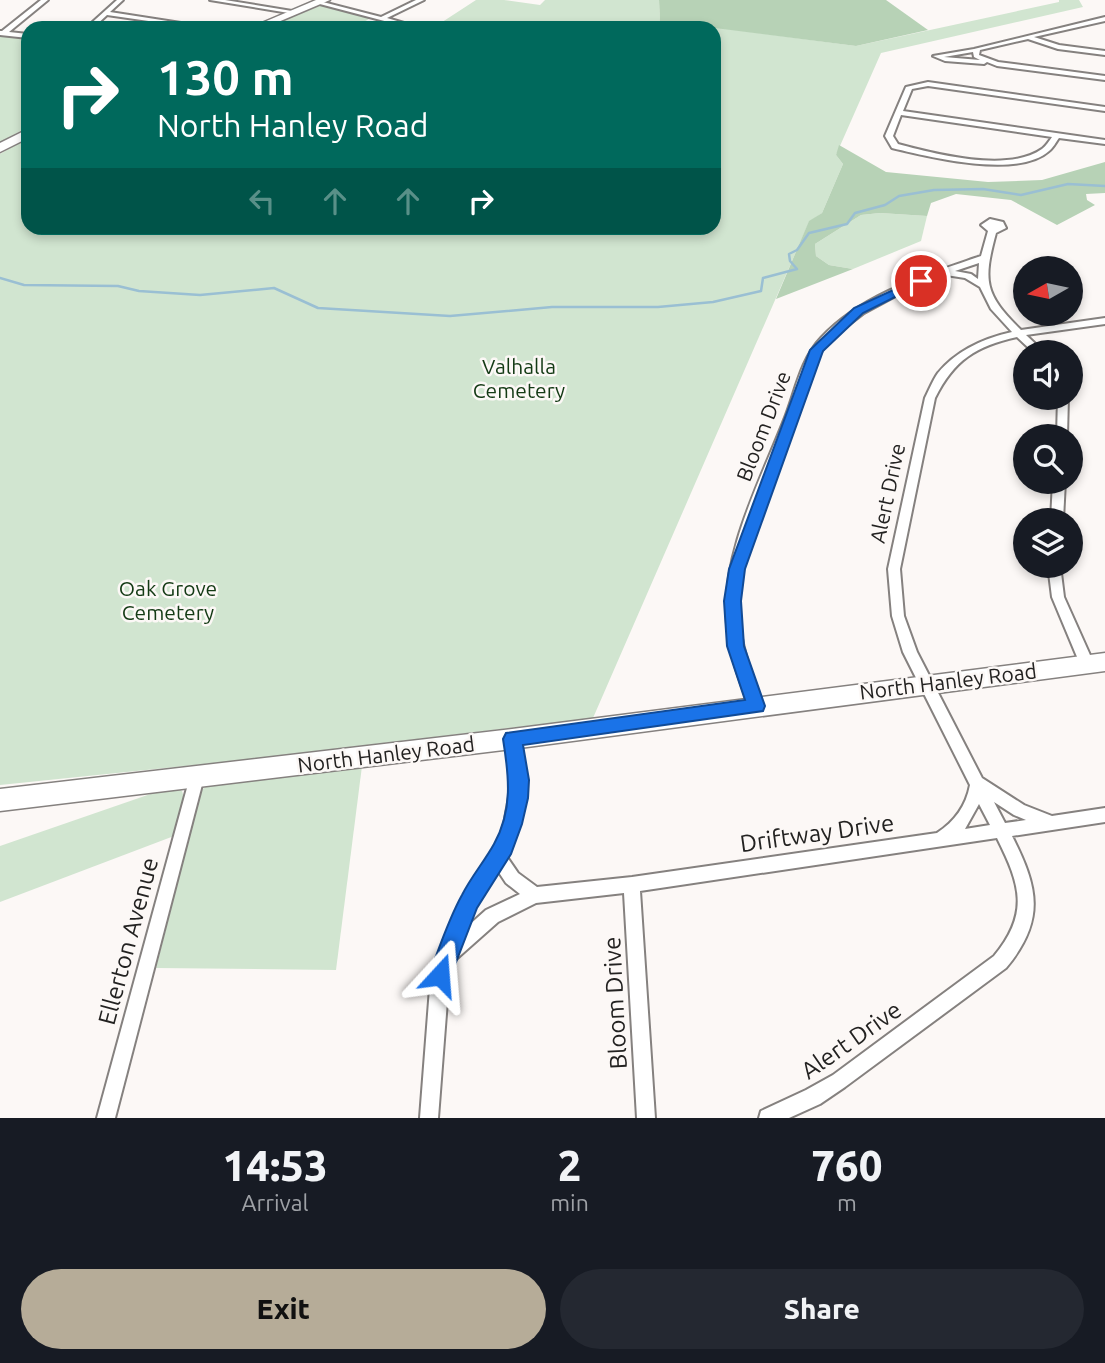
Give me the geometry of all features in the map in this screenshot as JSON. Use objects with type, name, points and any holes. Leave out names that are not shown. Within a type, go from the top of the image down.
[{"type":"main road","points":[[272,21],[322,1]]},
{"type":"main road","points":[[0,148],[21,137]]},
{"type":"main road","name":"North Hanley Road","points":[[0,800],[512,739],[1096,663]]},
{"type":"street","points":[[1,34],[45,0]]},
{"type":"street","points":[[97,21],[120,0]]},
{"type":"street","points":[[214,0],[295,12]]},
{"type":"street","points":[[381,19],[421,0]]},
{"type":"street","points":[[322,1],[389,21]]},
{"type":"street","points":[[106,13],[161,21]]},
{"type":"street","points":[[1105,19],[1028,37],[976,53],[936,56],[1105,78]]},
{"type":"street","points":[[1092,22],[1105,27]]},
{"type":"street","points":[[1,34],[21,35]]},
{"type":"street","points":[[1028,37],[1058,47],[1105,53]]},
{"type":"street","points":[[976,53],[993,63]]},
{"type":"street","points":[[1056,136],[1053,145],[1035,156],[974,162],[895,146],[889,136],[909,87],[928,84],[1105,109]]},
{"type":"street","points":[[899,113],[1105,142]]},
{"type":"street","points":[[984,286],[984,258],[992,230]]},
{"type":"street","name":"Bloom Drive","points":[[756,706],[735,646],[733,601],[737,569],[760,497],[817,350],[858,310],[876,300],[984,258]]},
{"type":"street","points":[[943,272],[968,276],[984,286],[1026,340]]},
{"type":"street","name":"Alert Drive","points":[[768,1118],[839,1082],[1000,962],[1022,933],[1027,913],[1027,896],[1020,868],[926,684],[902,630],[894,591],[894,569],[930,398],[941,374],[962,354],[996,340],[1105,321]]},
{"type":"street","points":[[1056,578],[1058,597],[1096,663]]},
{"type":"street","points":[[429,1118],[440,975],[444,959],[469,902],[498,856],[512,824],[519,798],[519,780],[512,739]]},
{"type":"street","name":"Ellerton Avenue","points":[[106,1118],[197,777]]},
{"type":"street","points":[[936,840],[950,834],[962,821],[976,795],[978,783]]},
{"type":"street","name":"Alert Drive","points":[[978,783],[1019,810],[1051,823]]},
{"type":"street","name":"Driftway Drive","points":[[444,959],[492,916],[536,895],[632,886],[1105,815]]},
{"type":"street","points":[[498,856],[512,878],[536,895]]},
{"type":"street","name":"Bloom Drive","points":[[632,886],[646,1118]]},
{"type":"green space","points":[[476,0],[504,0],[540,5],[545,0],[659,0],[660,20],[668,21],[444,21]]},
{"type":"green space","points":[[659,0],[886,0],[928,30],[856,46],[721,29],[721,21],[660,21]]},
{"type":"green space","points":[[1059,0],[1079,0],[1083,7],[881,53],[836,155],[843,164],[822,213],[809,222],[593,718],[224,762],[0,785],[0,154],[21,142],[21,235],[721,235],[721,28],[856,46]]},
{"type":"green space","points":[[322,5],[371,18],[365,21],[282,21]]},
{"type":"green space","points":[[0,34],[21,36],[21,131],[0,142]]},
{"type":"green space","points":[[839,145],[886,172],[988,182],[1042,180],[1105,162],[1105,193],[1086,194],[1087,200],[1095,205],[1057,225],[1011,200],[956,194],[931,203],[927,216],[880,213],[861,215],[815,244],[816,256],[829,265],[853,269],[776,299],[809,221],[822,213],[843,164],[836,155]]},
{"type":"green space","points":[[880,213],[927,216],[921,241],[853,269],[829,265],[816,256],[815,244],[861,215]]},
{"type":"green space","points":[[362,766],[336,970],[156,968],[201,791],[205,787]]},
{"type":"green space","points":[[177,788],[182,791],[184,798],[174,836],[0,902],[0,846],[162,790]]},
{"type":"waterway","points":[[0,278],[24,285],[118,286],[139,291],[200,295],[274,288],[318,308],[450,316],[552,307],[658,307],[713,302],[761,291],[763,278],[797,269],[790,261],[789,254],[797,250],[809,233],[847,224],[855,213],[885,205],[899,196],[934,190],[983,189],[1021,195],[1068,184],[1105,186]]},
{"type":"route","points":[[440,975],[444,959],[469,902],[504,848],[512,824],[519,798],[519,780],[512,739],[756,706],[735,646],[733,601],[737,569],[760,497],[791,415],[817,350],[824,340],[858,310],[921,281]]},
{"type":"park label","name":"Valhalla Cemetery","points":[[519,378]]},
{"type":"park label","name":"Oak Grove Cemetery","points":[[168,600]]}]
